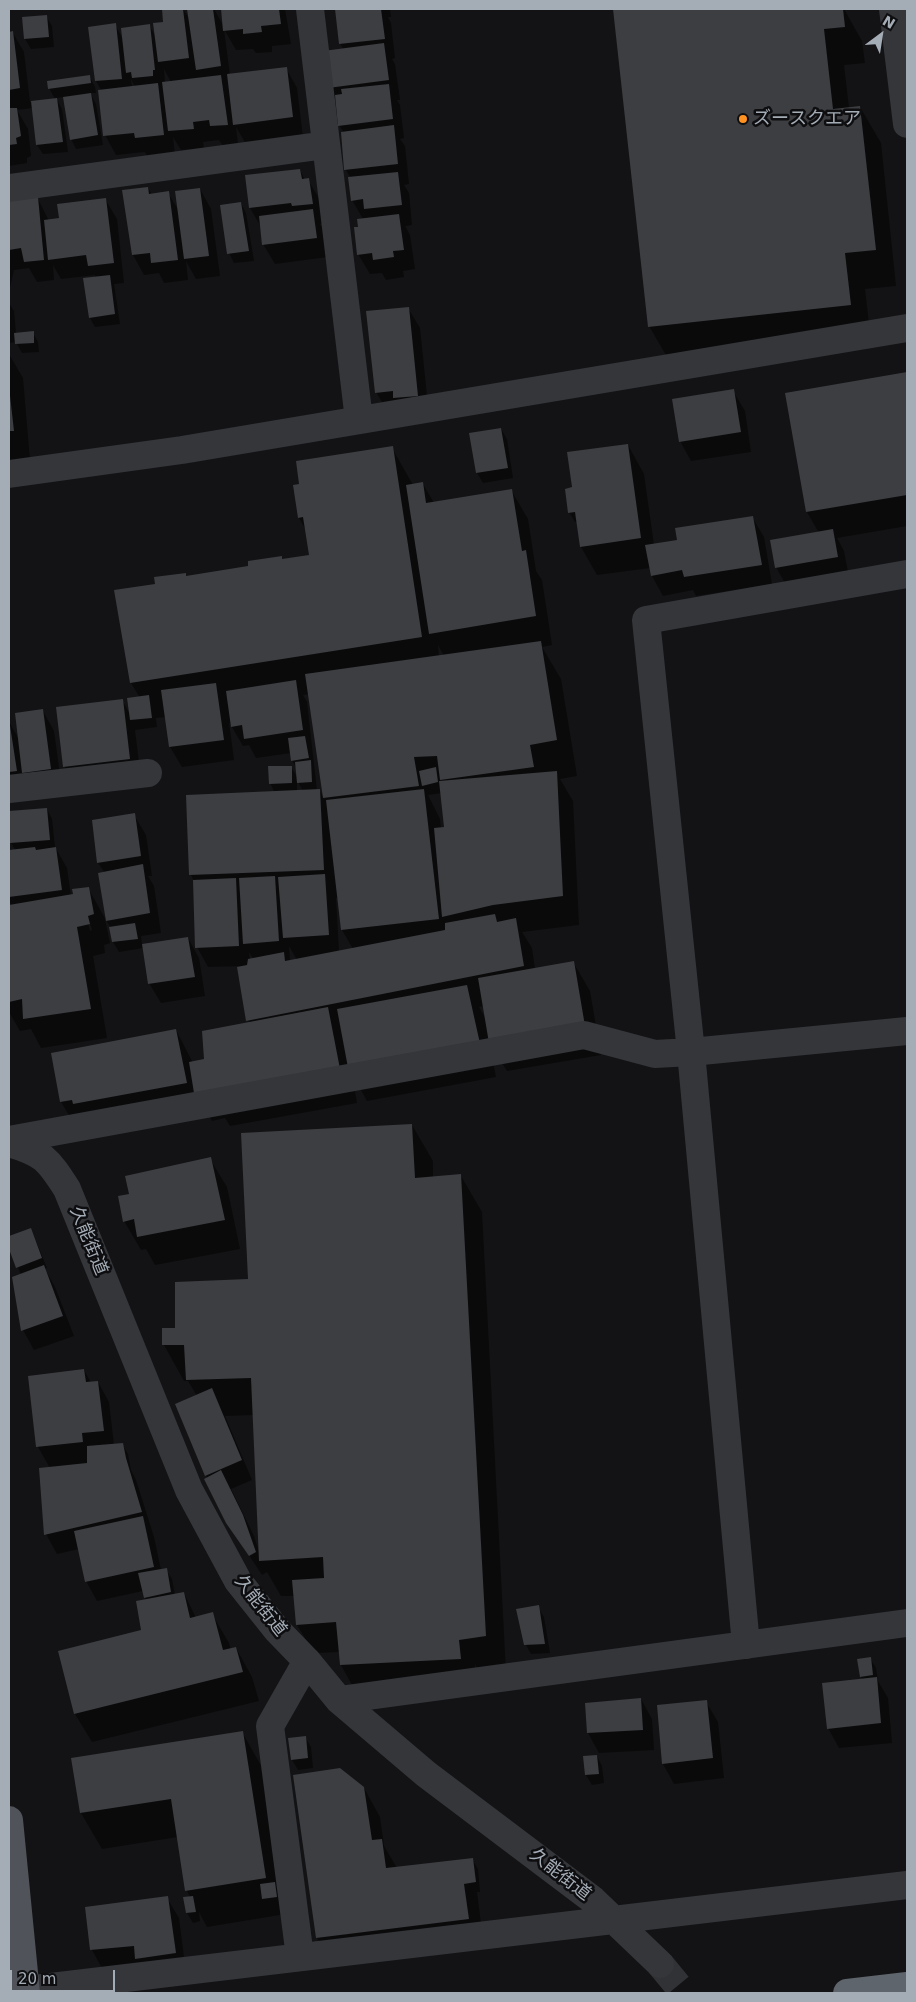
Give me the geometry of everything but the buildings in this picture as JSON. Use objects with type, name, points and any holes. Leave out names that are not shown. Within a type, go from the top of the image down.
[{"type":"highway","points":[[847,1993],[907,1986]]},
{"type":"main road","points":[[9,1820],[20,1992]]},
{"type":"street","points":[[310,9],[359,420]]},
{"type":"street","points":[[893,9],[907,124]]},
{"type":"street","points":[[9,188],[326,145]]},
{"type":"street","points":[[9,474],[182,450],[907,328]]},
{"type":"street","points":[[746,1645],[691,1052],[646,620],[907,574]]},
{"type":"street","points":[[9,789],[148,773]]},
{"type":"street","points":[[9,1142],[584,1035],[654,1054],[907,1031]]},
{"type":"street","name":"久能街道","points":[[9,1142],[37,1152],[53,1167],[67,1189],[189,1490],[238,1580],[277,1630],[307,1661],[339,1700],[426,1774],[593,1900],[660,1964]]},
{"type":"street","points":[[339,1700],[907,1623]]},
{"type":"street","points":[[300,1957],[270,1726],[307,1661]]},
{"type":"street","points":[[20,1992],[907,1885]]},
{"type":"tunnel","points":[[660,1964],[684,1993]]},
{"type":"place","name":"ズースクエア","points":[[743,119]]}]
